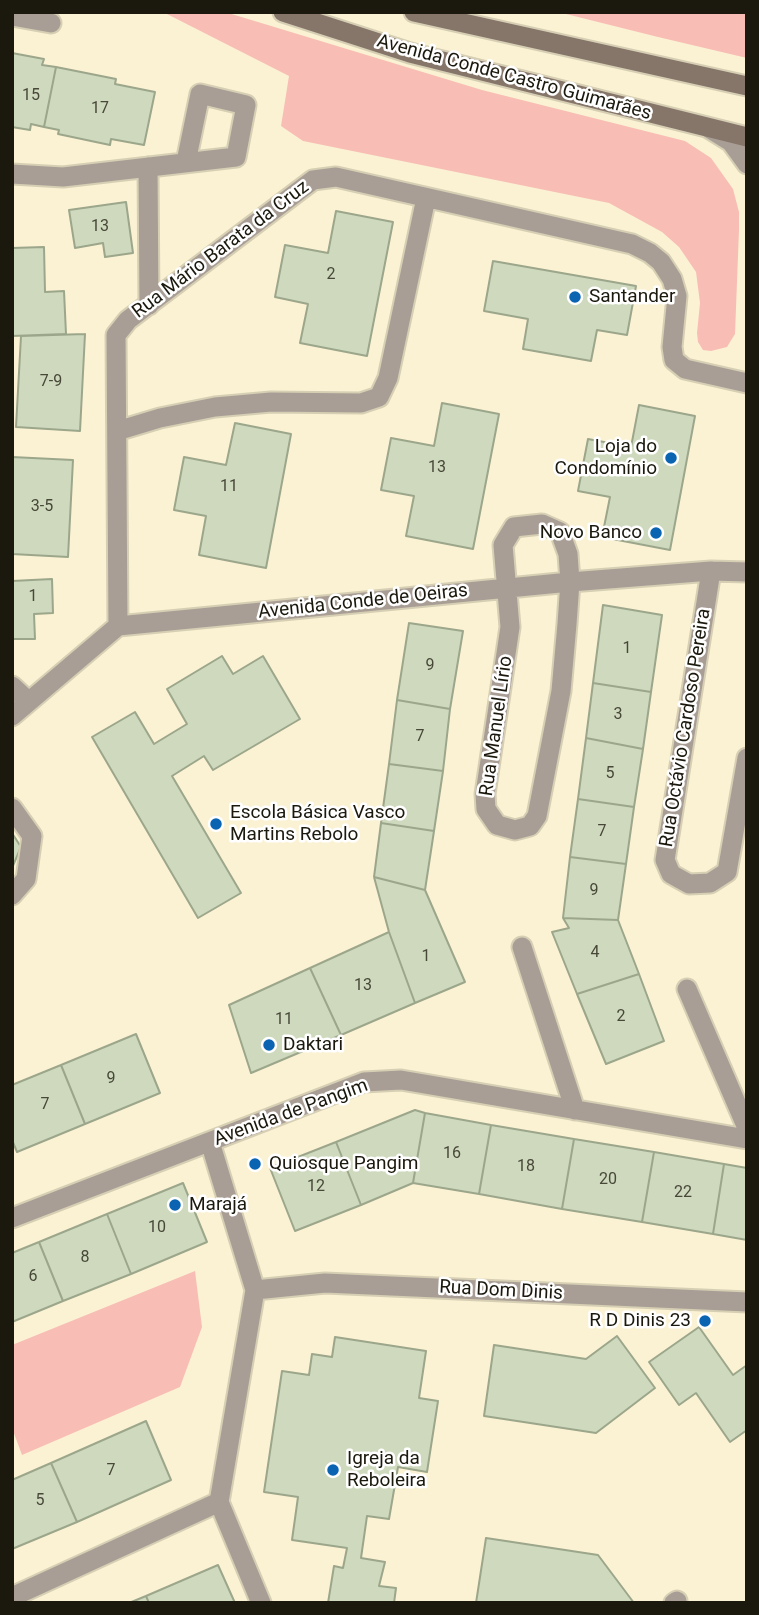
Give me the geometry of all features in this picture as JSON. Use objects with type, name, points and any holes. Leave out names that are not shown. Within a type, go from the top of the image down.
[{"type":"main road","name":"Avenida Conde Castro Guimarães","points":[[283,12],[411,53],[747,137]]},
{"type":"main road","name":"Avenida Conde Castro Guimarães","points":[[414,12],[747,86]]},
{"type":"street","points":[[12,16],[51,23]]},
{"type":"street","points":[[709,128],[731,142],[747,164]]},
{"type":"street","points":[[12,174],[64,177],[186,162]]},
{"type":"street","points":[[148,167],[149,305]]},
{"type":"street","name":"Rua Mário Barata da Cruz","points":[[118,626],[116,335],[128,320],[313,180],[336,177],[632,244],[661,262],[672,279],[677,296],[672,347],[674,360],[685,369],[747,383]]},
{"type":"street","points":[[117,431],[160,418],[215,407],[271,402],[361,404],[379,397],[388,377],[426,198]]},
{"type":"street","name":"Rua Manuel Lírio","points":[[542,524],[561,532],[568,554],[570,582],[561,691],[537,816],[530,826],[515,830],[497,825],[486,810],[485,794],[510,627],[503,545],[514,527],[542,524]]},
{"type":"street","name":"Avenida Conde de Oeiras","points":[[118,626],[505,587],[711,571],[747,572]]},
{"type":"street","name":"Rua Octávio Cardoso Pereira","points":[[711,571],[665,860],[671,874],[689,884],[710,883],[727,872],[747,758]]},
{"type":"street","points":[[12,716],[118,626]]},
{"type":"street","points":[[12,686],[28,701]]},
{"type":"street","points":[[12,808],[32,836],[26,879],[12,895]]},
{"type":"street","points":[[522,947],[575,1110]]},
{"type":"street","points":[[687,989],[747,1128]]},
{"type":"street","name":"Avenida de Pangim","points":[[12,1218],[364,1082],[401,1080],[747,1139]]},
{"type":"street","points":[[210,1142],[255,1290],[219,1502],[261,1603]]},
{"type":"street","name":"Rua Dom Dinis","points":[[255,1290],[325,1283],[747,1302]]},
{"type":"street","points":[[12,1597],[219,1502]]},
{"type":"shaded area","points":[[163,12],[225,12],[482,90],[685,141],[711,158],[733,189],[739,212],[735,334],[727,347],[703,350],[697,333],[700,303],[696,272],[679,247],[662,232],[609,203],[303,141],[281,126],[289,76]]},
{"type":"shaded area","points":[[558,12],[747,12],[747,58],[658,37]]},
{"type":"shaded area","points":[[195,1271],[202,1327],[180,1387],[22,1455],[12,1428],[12,1345]]},
{"type":"building","points":[[12,53],[44,59],[42,65],[56,67],[44,127],[31,124],[30,130],[12,127]]},
{"type":"building","points":[[56,67],[116,79],[115,84],[155,92],[144,145],[111,139],[110,145],[58,134],[59,130],[44,127]]},
{"type":"building","points":[[126,202],[133,253],[105,257],[103,243],[75,248],[69,210]]},
{"type":"building","points":[[336,211],[393,222],[367,356],[300,343],[308,304],[275,297],[285,245],[328,253]]},
{"type":"building","points":[[44,247],[45,292],[64,291],[66,334],[12,336],[12,248]]},
{"type":"building","points":[[493,261],[636,286],[627,335],[597,330],[591,361],[523,349],[528,319],[484,311]]},
{"type":"building","points":[[85,334],[80,431],[16,427],[21,336]]},
{"type":"building","points":[[442,403],[499,414],[473,549],[406,536],[414,496],[381,490],[391,438],[434,446]]},
{"type":"building","points":[[639,405],[695,416],[670,550],[602,537],[610,497],[578,491],[588,439],[631,447]]},
{"type":"building","points":[[235,423],[291,434],[266,568],[199,555],[206,516],[174,510],[184,457],[226,465]]},
{"type":"building","points":[[12,457],[73,460],[68,557],[12,554]]},
{"type":"building","points":[[52,579],[53,613],[34,614],[35,639],[12,639],[12,581]]},
{"type":"building","points":[[603,605],[662,615],[651,692],[593,683]]},
{"type":"building","points":[[409,623],[463,631],[450,709],[397,700]]},
{"type":"building","points":[[222,656],[233,674],[263,656],[300,719],[213,770],[204,756],[172,776],[241,893],[198,918],[92,737],[135,712],[154,744],[187,724],[167,689]]},
{"type":"building","points":[[593,683],[651,692],[643,749],[586,738]]},
{"type":"building","points":[[397,700],[450,709],[443,771],[389,764]]},
{"type":"building","points":[[586,738],[643,749],[634,807],[578,799]]},
{"type":"building","points":[[389,764],[443,771],[434,831],[381,823]]},
{"type":"building","points":[[578,799],[634,807],[626,864],[570,857]]},
{"type":"building","points":[[381,823],[434,831],[425,890],[374,877]]},
{"type":"building","points":[[12,833],[21,847],[12,868]]},
{"type":"building","points":[[570,857],[626,864],[618,920],[563,918]]},
{"type":"building","points":[[374,877],[425,890],[465,982],[415,1003],[389,932]]},
{"type":"building","points":[[563,918],[618,920],[639,974],[577,994],[552,932],[569,928]]},
{"type":"building","points":[[389,932],[415,1003],[341,1035],[310,968]]},
{"type":"building","points":[[310,968],[341,1035],[251,1073],[229,1005]]},
{"type":"building","points":[[639,974],[664,1041],[606,1064],[577,994]]},
{"type":"building","points":[[136,1034],[160,1093],[85,1124],[61,1065]]},
{"type":"building","points":[[61,1065],[85,1124],[17,1152],[12,1140],[12,1085]]},
{"type":"building","points":[[415,1110],[425,1113],[413,1183],[361,1205],[336,1142]]},
{"type":"building","points":[[425,1113],[491,1125],[479,1194],[413,1183]]},
{"type":"building","points":[[491,1125],[574,1139],[562,1209],[479,1194]]},
{"type":"building","points":[[574,1139],[654,1152],[642,1222],[562,1209]]},
{"type":"building","points":[[336,1142],[361,1205],[295,1231],[270,1168]]},
{"type":"building","points":[[654,1152],[724,1164],[713,1234],[642,1222]]},
{"type":"building","points":[[724,1164],[747,1168],[747,1240],[713,1234]]},
{"type":"building","points":[[183,1183],[207,1242],[131,1274],[107,1214]]},
{"type":"building","points":[[107,1214],[131,1274],[63,1301],[39,1242]]},
{"type":"building","points":[[39,1242],[63,1301],[12,1322],[12,1253]]},
{"type":"building","points":[[699,1327],[733,1375],[747,1365],[747,1430],[730,1442],[696,1393],[679,1405],[649,1362]]},
{"type":"building","points":[[617,1336],[655,1388],[596,1433],[484,1416],[494,1345],[586,1359]]},
{"type":"building","name":"Igreja da Reboleira","points":[[335,1337],[426,1351],[419,1398],[438,1401],[427,1472],[398,1467],[389,1519],[367,1516],[361,1558],[385,1562],[379,1586],[396,1588],[394,1603],[328,1603],[334,1566],[343,1568],[347,1548],[292,1540],[298,1497],[264,1492],[282,1371],[309,1375],[312,1354],[332,1357]]},
{"type":"building","points":[[146,1421],[171,1480],[77,1522],[51,1463]]},
{"type":"building","points":[[51,1463],[77,1522],[12,1549],[12,1480]]},
{"type":"building","points":[[486,1538],[598,1555],[634,1603],[476,1603]]},
{"type":"building","points":[[218,1565],[235,1603],[149,1603],[146,1596]]},
{"type":"building","points":[[146,1596],[149,1603],[129,1603]]},
{"type":"place","name":"Santander","points":[[575,297]]},
{"type":"place","name":"Loja do Condomínio","points":[[671,458]]},
{"type":"place","name":"Novo Banco","points":[[656,533]]},
{"type":"place","name":"Escola Básica Vasco Martins Rebolo","points":[[216,824]]},
{"type":"place","name":"Daktari","points":[[269,1045]]},
{"type":"place","name":"Quiosque Pangim","points":[[255,1164]]},
{"type":"place","name":"Marajá","points":[[175,1205]]},
{"type":"place","name":"R D Dinis 23","points":[[705,1321]]},
{"type":"place","name":"Igreja da Reboleira","points":[[333,1470]]}]
